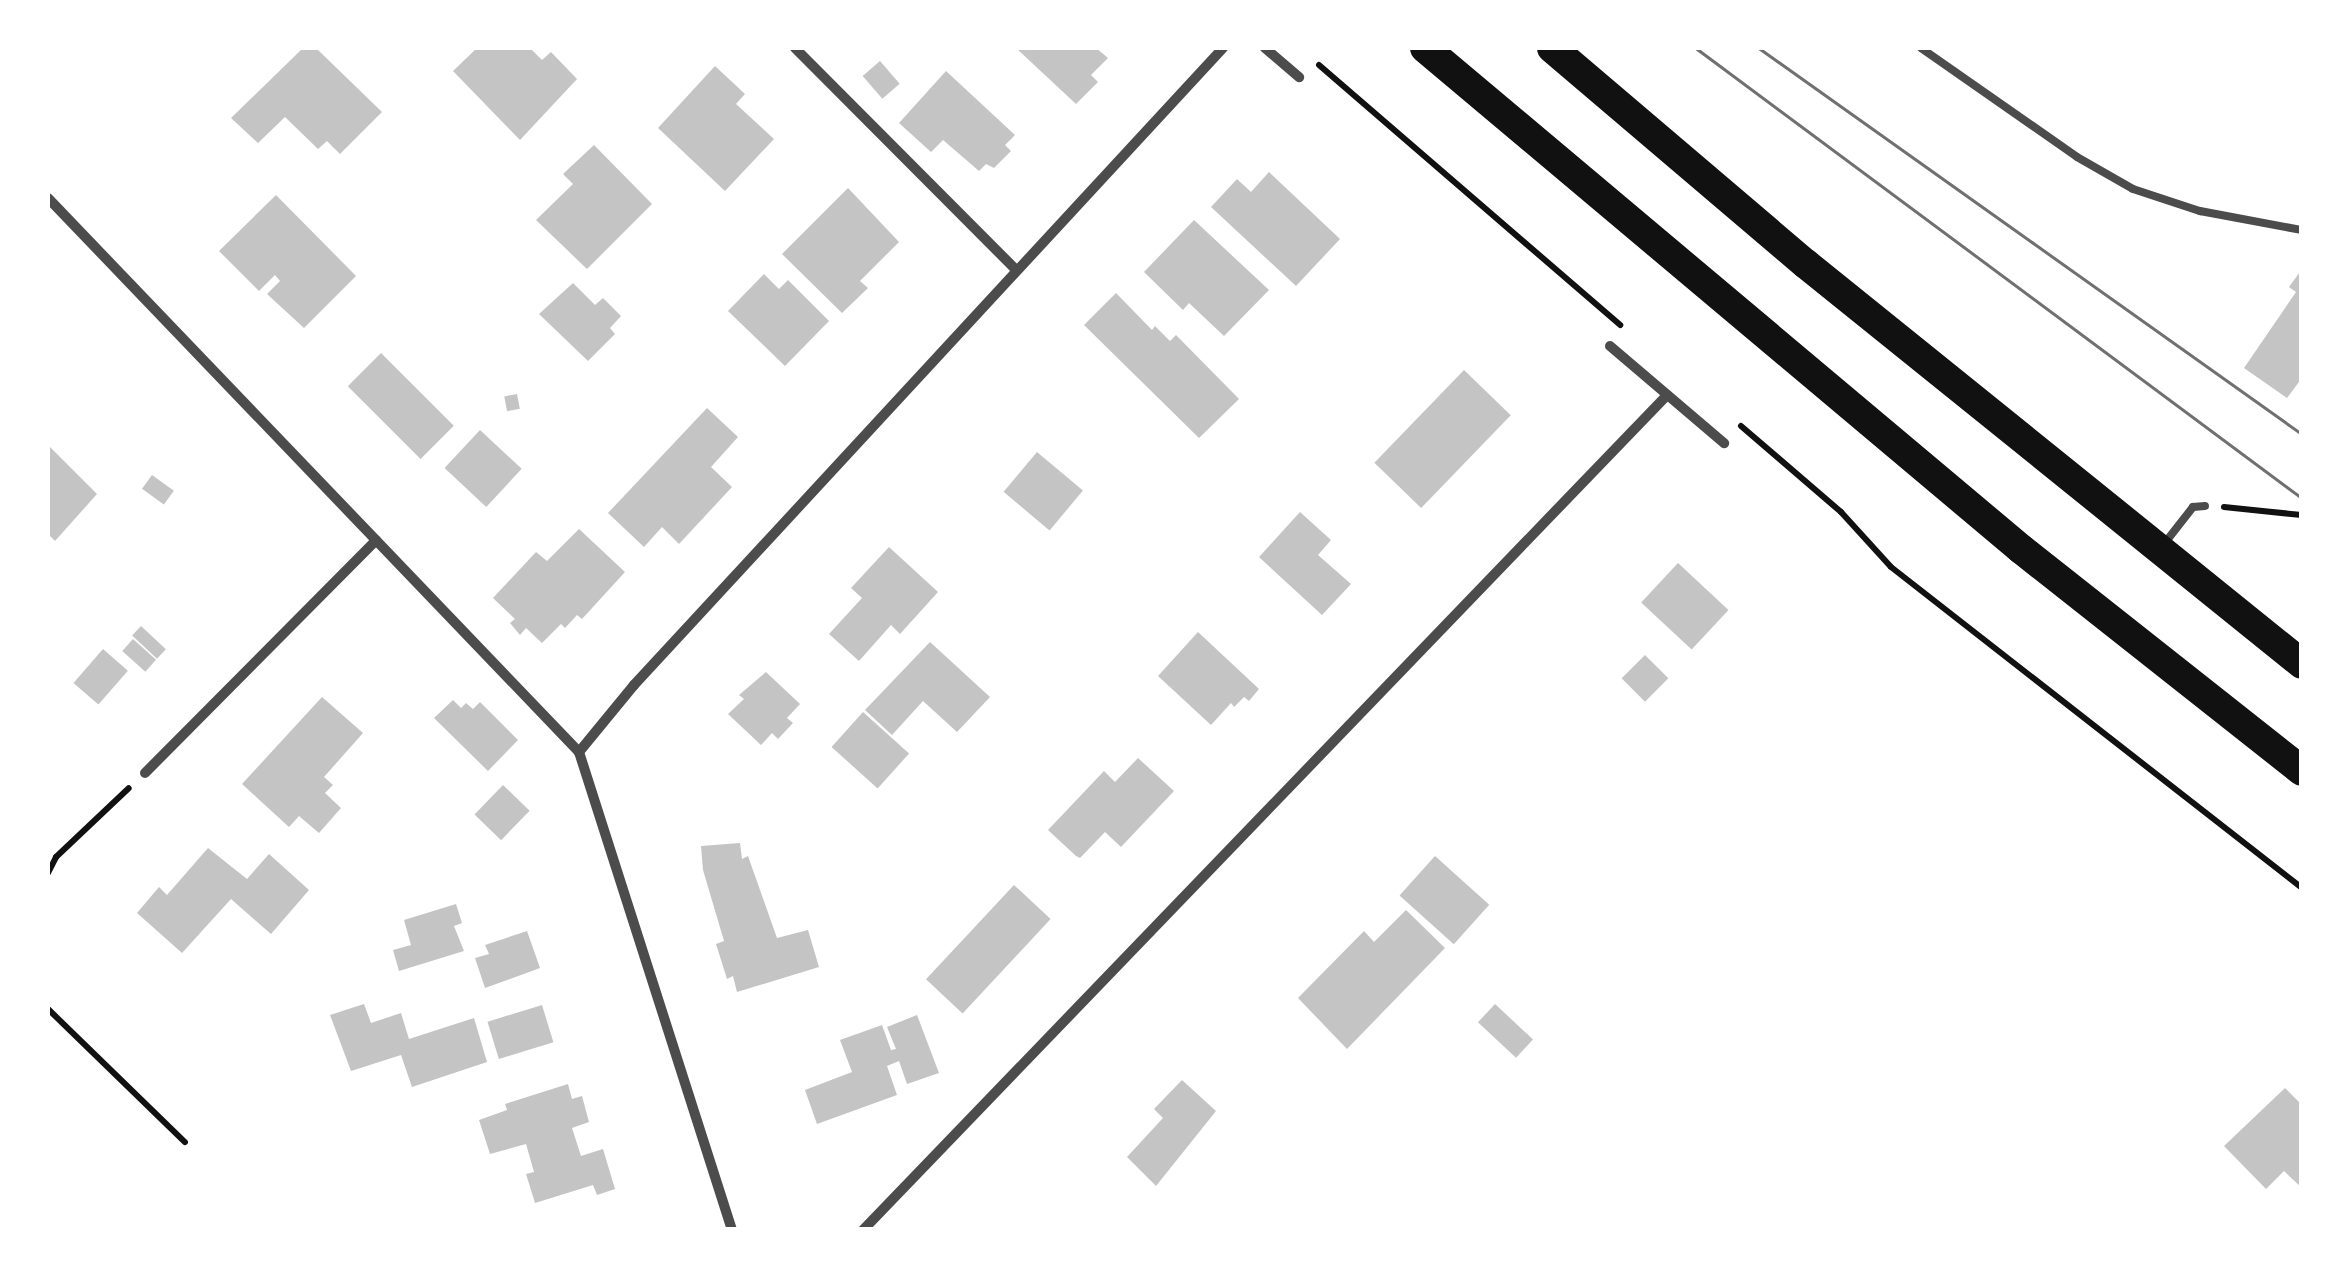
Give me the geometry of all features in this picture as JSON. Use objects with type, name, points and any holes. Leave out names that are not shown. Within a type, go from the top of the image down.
[{"type":"highway","points":[[1425,48],[1770,342],[2021,549],[2302,770]]},
{"type":"highway","points":[[1552,48],[1806,264],[2158,552],[2302,664]]},
{"type":"street","points":[[794,48],[1016,270]]},
{"type":"street","points":[[579,752],[634,685],[1222,48]]},
{"type":"street","points":[[1264,48],[1299,77]]},
{"type":"street","points":[[48,198],[579,752],[732,1230]]},
{"type":"street","points":[[1610,346],[1724,442]]},
{"type":"street","points":[[863,1230],[1667,396]]},
{"type":"street","points":[[145,773],[376,540]]},
{"type":"lane","points":[[1921,48],[2077,157],[2133,188],[2200,211],[2302,230]]},
{"type":"lane","points":[[2158,552],[2193,506],[2204,506]]},
{"type":"path","points":[[1311,58],[1623,327]]},
{"type":"path","points":[[1729,415],[1841,512],[1891,568],[2302,888]]},
{"type":"path","points":[[2204,506],[2296,511],[2302,515]]},
{"type":"path","points":[[48,873],[56,857],[145,773]]},
{"type":"path","points":[[48,1009],[185,1142]]},
{"type":"building","points":[[303,48],[316,48],[382,112],[340,154],[327,141],[318,149],[285,117],[258,143],[231,118]]},
{"type":"building","points":[[477,48],[530,48],[542,60],[551,52],[577,79],[520,140],[453,71]]},
{"type":"building","points":[[1016,48],[1096,48],[1108,58],[1091,75],[1098,82],[1076,104]]},
{"type":"building","points":[[880,61],[900,84],[882,99],[863,76]]},
{"type":"building","points":[[715,66],[745,94],[736,104],[774,139],[725,191],[658,128]]},
{"type":"building","points":[[946,71],[1015,135],[1005,145],[1011,151],[994,168],[986,164],[979,171],[943,140],[931,152],[899,123]]},
{"type":"building","points":[[594,145],[652,204],[587,269],[536,220],[573,184],[563,174]]},
{"type":"building","points":[[1269,172],[1340,239],[1296,286],[1211,207],[1237,179],[1251,192]]},
{"type":"building","points":[[848,188],[899,242],[860,281],[868,288],[842,313],[782,254]]},
{"type":"building","points":[[276,195],[356,276],[304,328],[267,294],[280,281],[275,275],[259,291],[219,251]]},
{"type":"building","points":[[1194,220],[1269,290],[1224,336],[1189,303],[1183,310],[1144,272]]},
{"type":"building","points":[[2302,269],[2302,378],[2287,398],[2244,368],[2296,292],[2289,287]]},
{"type":"building","points":[[764,274],[779,289],[788,280],[829,321],[785,366],[728,311]]},
{"type":"building","points":[[573,283],[595,305],[603,298],[621,316],[610,328],[615,334],[588,361],[539,314]]},
{"type":"building","points":[[1116,293],[1152,330],[1155,326],[1170,341],[1176,335],[1239,399],[1199,438],[1084,325]]},
{"type":"building","points":[[381,353],[454,426],[421,459],[348,386]]},
{"type":"building","points":[[1464,370],[1511,415],[1421,508],[1374,463]]},
{"type":"building","points":[[517,394],[520,409],[507,411],[504,396]]},
{"type":"building","points":[[707,408],[738,437],[711,467],[732,487],[679,544],[662,527],[644,547],[608,513]]},
{"type":"building","points":[[480,430],[522,469],[486,507],[445,468]]},
{"type":"building","points":[[48,445],[97,494],[55,541],[48,534]]},
{"type":"building","points":[[1037,452],[1083,491],[1050,530],[1004,492]]},
{"type":"building","points":[[152,475],[174,491],[164,505],[142,489]]},
{"type":"building","points":[[1300,512],[1331,540],[1318,555],[1351,584],[1322,615],[1259,557]]},
{"type":"building","points":[[579,529],[625,572],[582,619],[577,615],[565,628],[561,624],[542,643],[526,628],[520,635],[510,623],[515,619],[493,598],[536,552],[547,561]]},
{"type":"building","points":[[889,547],[938,592],[900,634],[891,625],[859,661],[829,634],[862,598],[851,588]]},
{"type":"building","points":[[1678,563],[1728,610],[1692,650],[1641,602]]},
{"type":"building","points":[[141,626],[166,649],[157,659],[132,636]]},
{"type":"building","points":[[1198,632],[1259,689],[1249,701],[1244,697],[1234,707],[1231,703],[1211,725],[1158,676]]},
{"type":"building","points":[[133,639],[156,660],[145,672],[122,651]]},
{"type":"building","points":[[930,642],[990,697],[957,732],[923,701],[892,735],[865,710]]},
{"type":"building","points":[[103,649],[128,671],[98,705],[73,683]]},
{"type":"building","points":[[1645,655],[1668,678],[1645,702],[1622,678]]},
{"type":"building","points":[[766,672],[800,704],[787,718],[793,723],[778,739],[772,733],[761,745],[728,714],[744,699],[739,695]]},
{"type":"building","points":[[322,697],[363,733],[324,777],[333,785],[325,793],[341,808],[319,833],[299,816],[289,827],[242,784]]},
{"type":"building","points":[[453,700],[461,708],[466,703],[473,709],[480,702],[518,740],[488,771],[434,718]]},
{"type":"building","points":[[863,712],[909,753],[878,788],[832,747]]},
{"type":"building","points":[[1138,758],[1174,791],[1121,847],[1105,832],[1080,858],[1076,856],[1048,830],[1104,771],[1115,782]]},
{"type":"building","points":[[503,785],[530,811],[501,840],[475,814]]},
{"type":"building","points":[[740,843],[742,859],[748,856],[777,938],[808,930],[819,967],[737,992],[733,976],[727,979],[716,944],[724,941],[703,870],[701,846]]},
{"type":"building","points":[[208,848],[247,879],[269,854],[309,890],[271,934],[231,899],[182,953],[137,913],[159,887],[167,895]]},
{"type":"building","points":[[1435,856],[1489,905],[1454,944],[1400,895]]},
{"type":"building","points":[[1014,885],[1051,919],[963,1013],[926,979]]},
{"type":"building","points":[[456,904],[462,923],[454,926],[464,951],[399,971],[393,950],[411,945],[404,920]]},
{"type":"building","points":[[1406,910],[1445,948],[1347,1049],[1298,998],[1364,931],[1374,942]]},
{"type":"building","points":[[527,931],[540,968],[485,988],[475,958],[489,954],[485,945]]},
{"type":"building","points":[[364,1004],[371,1023],[401,1013],[409,1039],[474,1018],[487,1062],[412,1087],[401,1055],[351,1071],[330,1015]]},
{"type":"building","points":[[1495,1004],[1533,1039],[1516,1058],[1478,1022]]},
{"type":"building","points":[[542,1005],[553,1042],[499,1059],[487,1022]]},
{"type":"building","points":[[917,1015],[939,1073],[907,1084],[899,1061],[887,1066],[897,1095],[817,1124],[805,1090],[852,1072],[840,1040],[882,1025],[891,1050],[896,1049],[887,1027]]},
{"type":"building","points":[[1182,1080],[1216,1111],[1156,1186],[1127,1157],[1163,1118],[1154,1109]]},
{"type":"building","points":[[568,1084],[572,1099],[582,1096],[589,1122],[572,1128],[581,1156],[603,1149],[615,1189],[597,1195],[593,1185],[535,1203],[526,1174],[534,1172],[526,1144],[490,1154],[479,1120],[507,1110],[505,1104]]},
{"type":"building","points":[[2285,1088],[2302,1105],[2302,1188],[2284,1171],[2266,1189],[2224,1146]]},
{"type":"tram line","points":[[1696,48],[2302,498]]},
{"type":"tram line","points":[[1759,48],[2302,434]]}]
